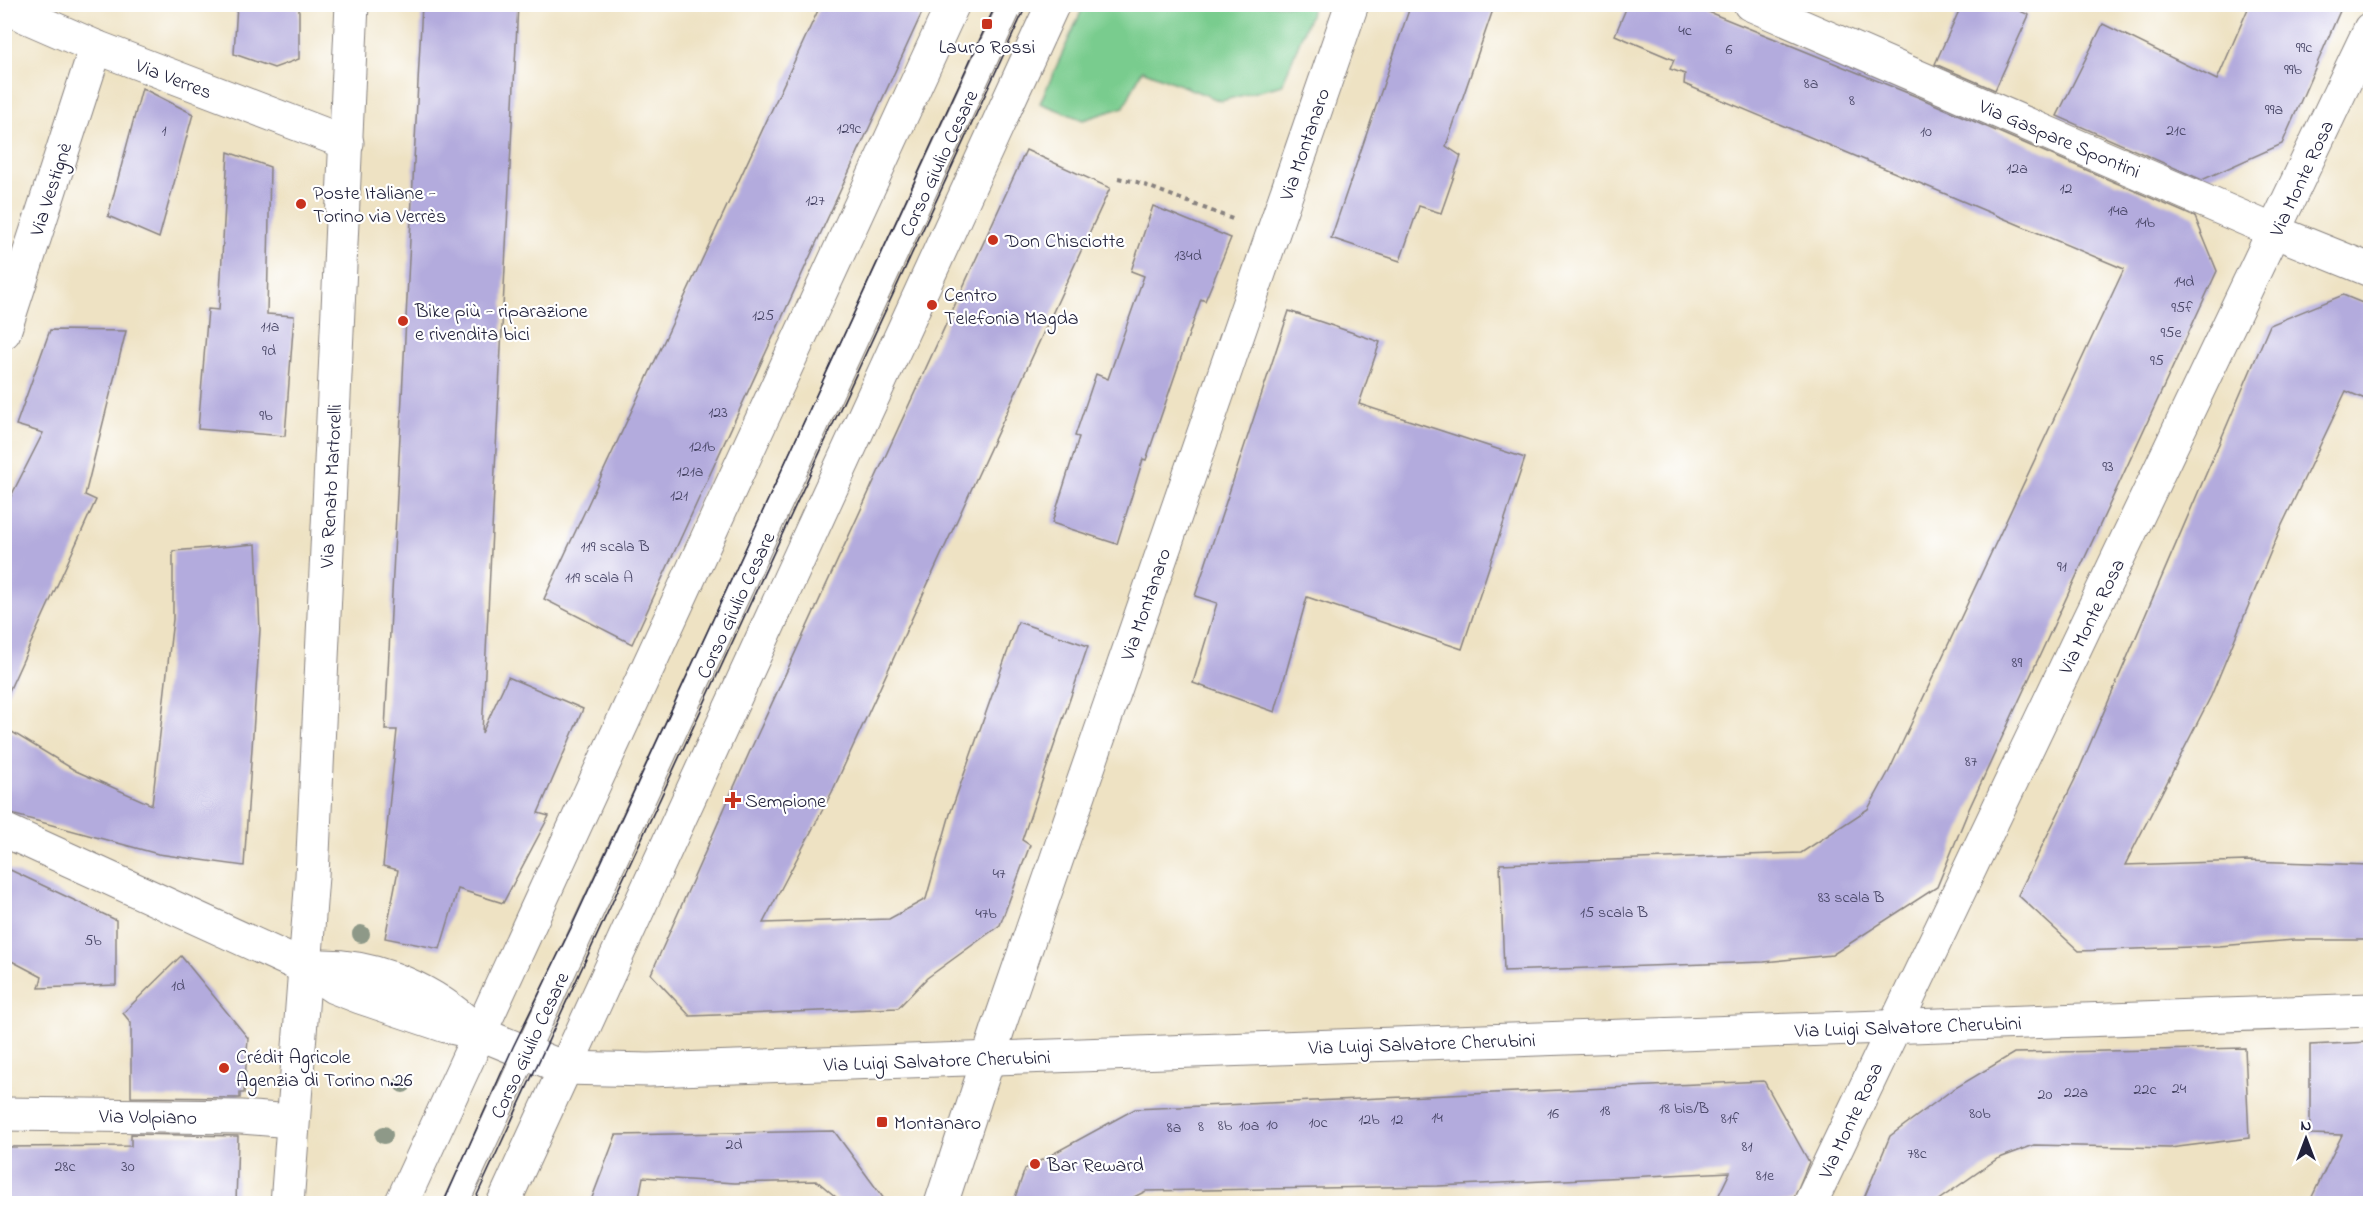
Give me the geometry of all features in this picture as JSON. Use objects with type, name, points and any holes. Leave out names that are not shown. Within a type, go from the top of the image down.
[{"type":"street","name":"Via Renato Martorelli","points":[[287,1203],[312,866],[352,4]]},
{"type":"street","points":[[401,1203],[481,1034],[953,4]]},
{"type":"street","name":"Corso Giulio Cesare","points":[[503,1203],[1053,4]]},
{"type":"street","name":"Via Montanaro","points":[[941,1203],[988,1059],[1352,4]]},
{"type":"street","name":"Via Gaspare Spontini","points":[[1750,4],[2276,232],[2370,270]]},
{"type":"street","name":"Via Verres","points":[[4,7],[96,47],[347,143]]},
{"type":"street","name":"Via Monte Rosa","points":[[1810,1203],[2276,232],[2370,29]]},
{"type":"street","name":"Via Vestignè","points":[[4,332],[96,47]]},
{"type":"street","name":"Via Luigi Salvatore Cherubini","points":[[4,830],[304,967],[334,987],[446,1026],[481,1034],[564,1068],[621,1070],[988,1059],[2370,1010]]},
{"type":"street","name":"Via Volpiano","points":[[4,1114],[241,1117],[292,1121]]},
{"type":"lane","name":"Corso Giulio Cesare","points":[[456,1203],[1011,4]]},
{"type":"path","points":[[1118,178],[1137,182],[1273,235]]},
{"type":"green space","points":[[1084,4],[1314,5],[1282,85],[1221,101],[1142,70],[1124,107],[1083,120],[1040,103]]},
{"type":"building","points":[[237,4],[299,4],[299,59],[274,68],[234,54]]},
{"type":"building","points":[[422,4],[518,4],[482,733],[508,677],[583,709],[538,813],[549,816],[503,903],[458,889],[440,949],[385,938],[398,870],[383,866],[397,730],[385,730]]},
{"type":"building","points":[[821,4],[926,4],[632,644],[544,599]]},
{"type":"building","points":[[1411,4],[1495,4],[1446,146],[1461,156],[1441,213],[1419,206],[1400,261],[1331,238]]},
{"type":"building","points":[[1628,4],[1689,4],[1920,98],[2195,217],[2217,271],[1969,809],[1937,887],[1832,955],[1764,962],[1504,971],[1500,864],[1801,853],[1868,809],[1889,771],[2124,269],[1684,84],[1685,74],[1670,69],[1674,60],[1615,35]]},
{"type":"building","points":[[1962,4],[2005,4],[2029,15],[1995,90],[1935,64]]},
{"type":"building","points":[[2250,4],[2343,4],[2282,144],[2202,180],[2057,116],[2103,24],[2217,80]]},
{"type":"building","points":[[142,88],[193,114],[159,238],[108,216]]},
{"type":"building","points":[[1026,150],[1110,188],[832,792],[763,923],[889,919],[926,899],[950,814],[1018,622],[1088,646],[1022,840],[1030,845],[1000,925],[927,978],[898,1008],[690,1016],[651,974],[750,751]]},
{"type":"building","points":[[228,152],[270,167],[267,314],[294,316],[285,436],[198,429],[208,309],[219,310]]},
{"type":"building","points":[[1153,206],[1231,238],[1205,301],[1201,299],[1146,460],[1143,459],[1117,544],[1052,523],[1079,437],[1075,436],[1096,374],[1108,379],[1144,276],[1131,271]]},
{"type":"building","points":[[2343,295],[2370,306],[2370,401],[2346,391],[2281,527],[2211,696],[2125,865],[2247,861],[2370,865],[2370,940],[2294,940],[2219,946],[2079,951],[2018,895],[2075,779],[2270,325]]},
{"type":"building","points":[[1289,311],[1380,342],[1359,404],[1525,458],[1462,649],[1307,597],[1275,712],[1193,683],[1217,603],[1195,596]]},
{"type":"building","points":[[50,330],[126,331],[85,495],[96,500],[4,702],[4,510],[43,433],[16,425]]},
{"type":"building","points":[[256,544],[260,630],[244,866],[158,854],[4,812],[4,727],[76,771],[152,805],[173,619],[173,551]]},
{"type":"building","points":[[4,867],[116,920],[116,985],[39,988],[42,977],[4,957]]},
{"type":"building","points":[[181,956],[248,1038],[244,1093],[240,1093],[240,1098],[131,1097],[131,1023],[123,1013]]},
{"type":"building","points":[[2370,1042],[2370,1203],[2309,1203],[2342,1135],[2310,1134],[2310,1045]]},
{"type":"building","points":[[2245,1048],[2249,1138],[2170,1148],[2034,1145],[1997,1159],[1934,1203],[1862,1203],[1890,1136],[1952,1090],[2014,1053]]},
{"type":"building","points":[[1764,1081],[1809,1162],[1792,1203],[1715,1203],[1730,1172],[1438,1186],[1146,1191],[1122,1203],[1013,1203],[1025,1169],[1135,1109]]},
{"type":"building","points":[[834,1131],[887,1203],[843,1203],[817,1181],[735,1183],[643,1177],[638,1203],[590,1203],[616,1135]]},
{"type":"building","points":[[131,1134],[238,1136],[236,1203],[4,1203],[4,1147],[131,1146]]},
{"type":"tram line","points":[[443,1204],[513,1047],[571,928],[996,4]]},
{"type":"tram line","points":[[473,1204],[1027,4]]},
{"type":"place","name":"Lauro Rossi","points":[[987,24]]},
{"type":"place","name":"Poste Italiane - Torino via Verrès","points":[[301,204]]},
{"type":"place","name":"Don Chisciotte","points":[[993,240]]},
{"type":"place","name":"Centro Telefonia Magda","points":[[932,305]]},
{"type":"place","name":"Bike più - riparazione e rivendita bici","points":[[403,321]]},
{"type":"place","name":"Sempione","points":[[733,800]]},
{"type":"place","name":"Crédit Agricole Agenzia di Torino n.26","points":[[224,1068]]},
{"type":"place","name":"Montanaro","points":[[882,1122]]},
{"type":"place","name":"Bar Reward","points":[[1035,1164]]}]
